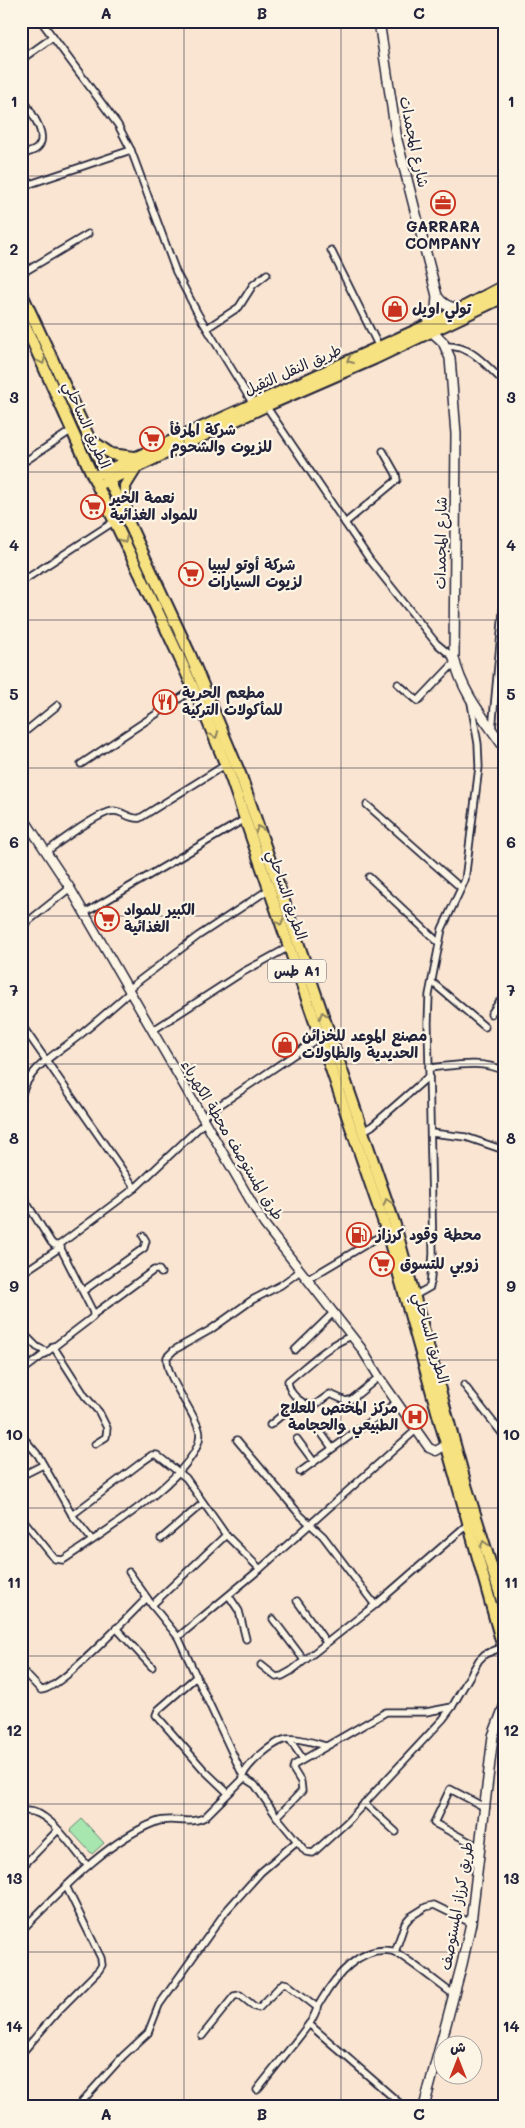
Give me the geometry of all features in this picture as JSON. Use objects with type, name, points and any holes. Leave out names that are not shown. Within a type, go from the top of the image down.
[{"type":"highway","name":"طريق النقل الثقيل","points":[[95,481],[253,404],[379,347],[429,329],[462,308],[504,286]]},
{"type":"highway","name":"الطريق الساحلي","points":[[21,292],[127,518],[225,734],[274,887],[363,1131],[395,1225],[450,1442],[468,1524],[503,1649]]},
{"type":"highway","name":"طريق النقل الثقيل","points":[[140,460],[266,406],[429,329],[504,297]]},
{"type":"highway","name":"الطريق الساحلي","points":[[21,317],[25,335],[194,689],[274,887],[289,947],[387,1232],[450,1442],[503,1600]]},
{"type":"highway","points":[[90,440],[111,454],[140,460],[125,486],[127,518]]},
{"type":"main road","name":"شارع المجمدات","points":[[379,21],[397,140],[437,296],[429,329],[445,346],[450,358],[456,434],[454,660],[461,684],[470,701],[504,747]]},
{"type":"main road","points":[[437,296],[443,304],[449,307],[462,308]]},
{"type":"main road","name":"طريق كرزاز المستوصف","points":[[424,2107],[471,1923],[493,1736],[504,1707]]},
{"type":"street","points":[[42,21],[108,109],[131,150],[176,272],[253,404]]},
{"type":"street","points":[[22,59],[53,37]]},
{"type":"street","points":[[21,156],[36,149],[42,134],[27,105]]},
{"type":"street","points":[[22,186],[131,150]]},
{"type":"street","points":[[21,274],[88,234]]},
{"type":"street","points":[[331,250],[379,347]]},
{"type":"street","points":[[207,328],[239,307],[253,285],[267,274]]},
{"type":"street","points":[[445,346],[458,346],[468,350],[504,382]]},
{"type":"street","points":[[266,406],[380,574],[436,643],[454,660],[418,701],[398,684]]},
{"type":"street","points":[[21,464],[72,430]]},
{"type":"street","points":[[345,523],[397,480],[396,474],[383,452]]},
{"type":"street","points":[[21,582],[115,521]]},
{"type":"street","points":[[492,730],[504,601]]},
{"type":"street","points":[[81,764],[194,689]]},
{"type":"street","points":[[414,1296],[427,1290],[431,1283],[433,1254],[428,1010],[438,942],[466,872],[479,767],[478,744],[470,701]]},
{"type":"street","points":[[21,735],[58,705]]},
{"type":"street","points":[[46,852],[77,830],[109,812],[117,812],[134,819],[140,818],[226,765]]},
{"type":"street","points":[[366,805],[461,888]]},
{"type":"street","name":"طرق المستوصف محطة الكهرباء","points":[[21,814],[85,913],[264,1224],[352,1336],[428,1448],[439,1451],[450,1442]]},
{"type":"street","points":[[85,913],[245,819]]},
{"type":"street","points":[[369,877],[438,942]]},
{"type":"street","points":[[21,1098],[26,1086],[46,1059],[84,1032],[129,991],[198,936],[274,887]]},
{"type":"street","points":[[22,924],[70,888]]},
{"type":"street","points":[[152,1031],[243,972],[289,947]]},
{"type":"street","points":[[432,982],[485,1027]]},
{"type":"street","points":[[491,1014],[501,999],[504,998]]},
{"type":"street","points":[[21,1024],[135,1188]]},
{"type":"street","points":[[21,1273],[60,1246],[135,1188],[203,1119],[320,1037]]},
{"type":"street","points":[[430,1068],[475,1064],[488,1065],[504,1071]]},
{"type":"street","points":[[363,1131],[372,1126],[429,1076]]},
{"type":"street","points":[[431,1133],[466,1137],[504,1150]]},
{"type":"street","points":[[21,1194],[51,1242],[54,1245],[60,1246]]},
{"type":"street","points":[[308,1279],[387,1232]]},
{"type":"street","points":[[83,1291],[144,1248],[146,1241],[143,1236]]},
{"type":"street","points":[[60,1246],[94,1314]]},
{"type":"street","points":[[21,1372],[53,1346],[92,1319],[94,1314],[154,1270],[159,1270],[161,1273]]},
{"type":"street","points":[[21,1517],[58,1561],[64,1560],[126,1517],[178,1472],[192,1457],[200,1438],[199,1431],[168,1368],[167,1357],[174,1350],[210,1330],[252,1300],[281,1285],[300,1271]]},
{"type":"street","points":[[295,1350],[334,1312]]},
{"type":"street","points":[[21,1331],[37,1347],[47,1352]]},
{"type":"street","points":[[352,1336],[338,1342],[323,1352],[288,1382],[293,1395],[299,1401],[314,1406],[330,1394],[346,1401],[352,1399],[379,1377]]},
{"type":"street","points":[[53,1346],[85,1396],[99,1412],[106,1424],[106,1437],[95,1444]]},
{"type":"street","points":[[464,1385],[504,1436]]},
{"type":"street","points":[[270,1425],[299,1401]]},
{"type":"street","points":[[300,1472],[397,1402]]},
{"type":"street","points":[[178,1636],[229,1596],[416,1430]]},
{"type":"street","points":[[21,1434],[43,1465],[72,1515],[92,1540]]},
{"type":"street","points":[[322,1434],[332,1448]]},
{"type":"street","points":[[297,1439],[314,1462]]},
{"type":"street","points":[[237,1440],[258,1463],[275,1488],[323,1536],[376,1605]]},
{"type":"street","points":[[72,1515],[152,1456],[157,1455],[192,1485],[226,1534],[260,1569]]},
{"type":"street","points":[[21,1476],[43,1465]]},
{"type":"street","points":[[161,1539],[203,1503]]},
{"type":"street","points":[[261,1665],[274,1676],[279,1677],[304,1660],[376,1605],[468,1524]]},
{"type":"street","points":[[152,1605],[226,1534]]},
{"type":"street","points":[[129,1572],[152,1605],[178,1636],[243,1776],[255,1784],[277,1817],[306,1852],[313,1853],[342,1827],[426,1737],[452,1707],[479,1660],[485,1654],[503,1649]]},
{"type":"street","points":[[229,1596],[238,1611],[246,1639]]},
{"type":"street","points":[[21,1669],[37,1687],[41,1690],[47,1689],[67,1675],[147,1598]]},
{"type":"street","points":[[297,1600],[326,1642]]},
{"type":"street","points":[[273,1619],[304,1660]]},
{"type":"street","points":[[116,1628],[152,1667]]},
{"type":"street","points":[[197,1676],[158,1710],[156,1715],[204,1770],[228,1793]]},
{"type":"street","points":[[277,1817],[301,1795],[301,1782],[292,1768],[303,1759],[389,1711],[426,1712],[452,1707]]},
{"type":"street","points":[[21,1931],[88,1866],[126,1839],[156,1822],[165,1820],[198,1821],[205,1818],[243,1776],[247,1767],[264,1752],[284,1740],[326,1746]]},
{"type":"street","points":[[290,1740],[303,1759]]},
{"type":"street","points":[[481,1848],[434,1823],[450,1789],[486,1808]]},
{"type":"street","points":[[364,1803],[396,1832]]},
{"type":"street","points":[[21,1812],[26,1811],[40,1814],[58,1830],[88,1866]]},
{"type":"street","points":[[21,1868],[58,1830]]},
{"type":"street","points":[[77,2107],[123,2056],[148,2033],[159,2005],[226,1911],[261,1872],[297,1841]]},
{"type":"street","points":[[21,2054],[59,2010],[102,1965],[101,1958],[66,1886]]},
{"type":"street","points":[[394,1952],[405,1923],[410,1917],[426,1906],[434,1905],[471,1923]]},
{"type":"street","points":[[257,2090],[309,2024],[320,2002],[347,1966],[369,1954],[384,1951],[394,1952],[454,1995]]},
{"type":"street","points":[[202,2036],[234,1996],[240,1995],[259,2008],[283,1983],[287,1984],[318,2008]]},
{"type":"street","points":[[309,2024],[404,2107]]},
{"type":"green space","points":[[82,1819],[104,1843],[92,1854],[70,1830]]},
{"type":"place","name":"GARRARA COMPANY","points":[[443,203]]},
{"type":"place","name":"تولي اويل","points":[[395,309]]},
{"type":"place","name":"شركة المرفأ للزيوت والشحوم","points":[[152,439]]},
{"type":"place","name":"نعمة الخير للمواد الغذائية","points":[[93,507]]},
{"type":"place","name":"شركة أوتو ليبيا لزيوت السيارات","points":[[191,574]]},
{"type":"place","name":"مطعم الحرية للمأكولات التركية","points":[[165,702]]},
{"type":"place","name":"الكبير للمواد الغذائية","points":[[107,919]]},
{"type":"place","name":"مصنع الموعد للخزائن الحديدية والطاولات","points":[[285,1045]]},
{"type":"place","name":"محطة وقود كرزاز","points":[[359,1235]]},
{"type":"place","name":"زوبي للتسوق","points":[[382,1264]]},
{"type":"place","name":"مركز المختص للعلاج الطبيعي والحجامة","points":[[415,1417]]}]
